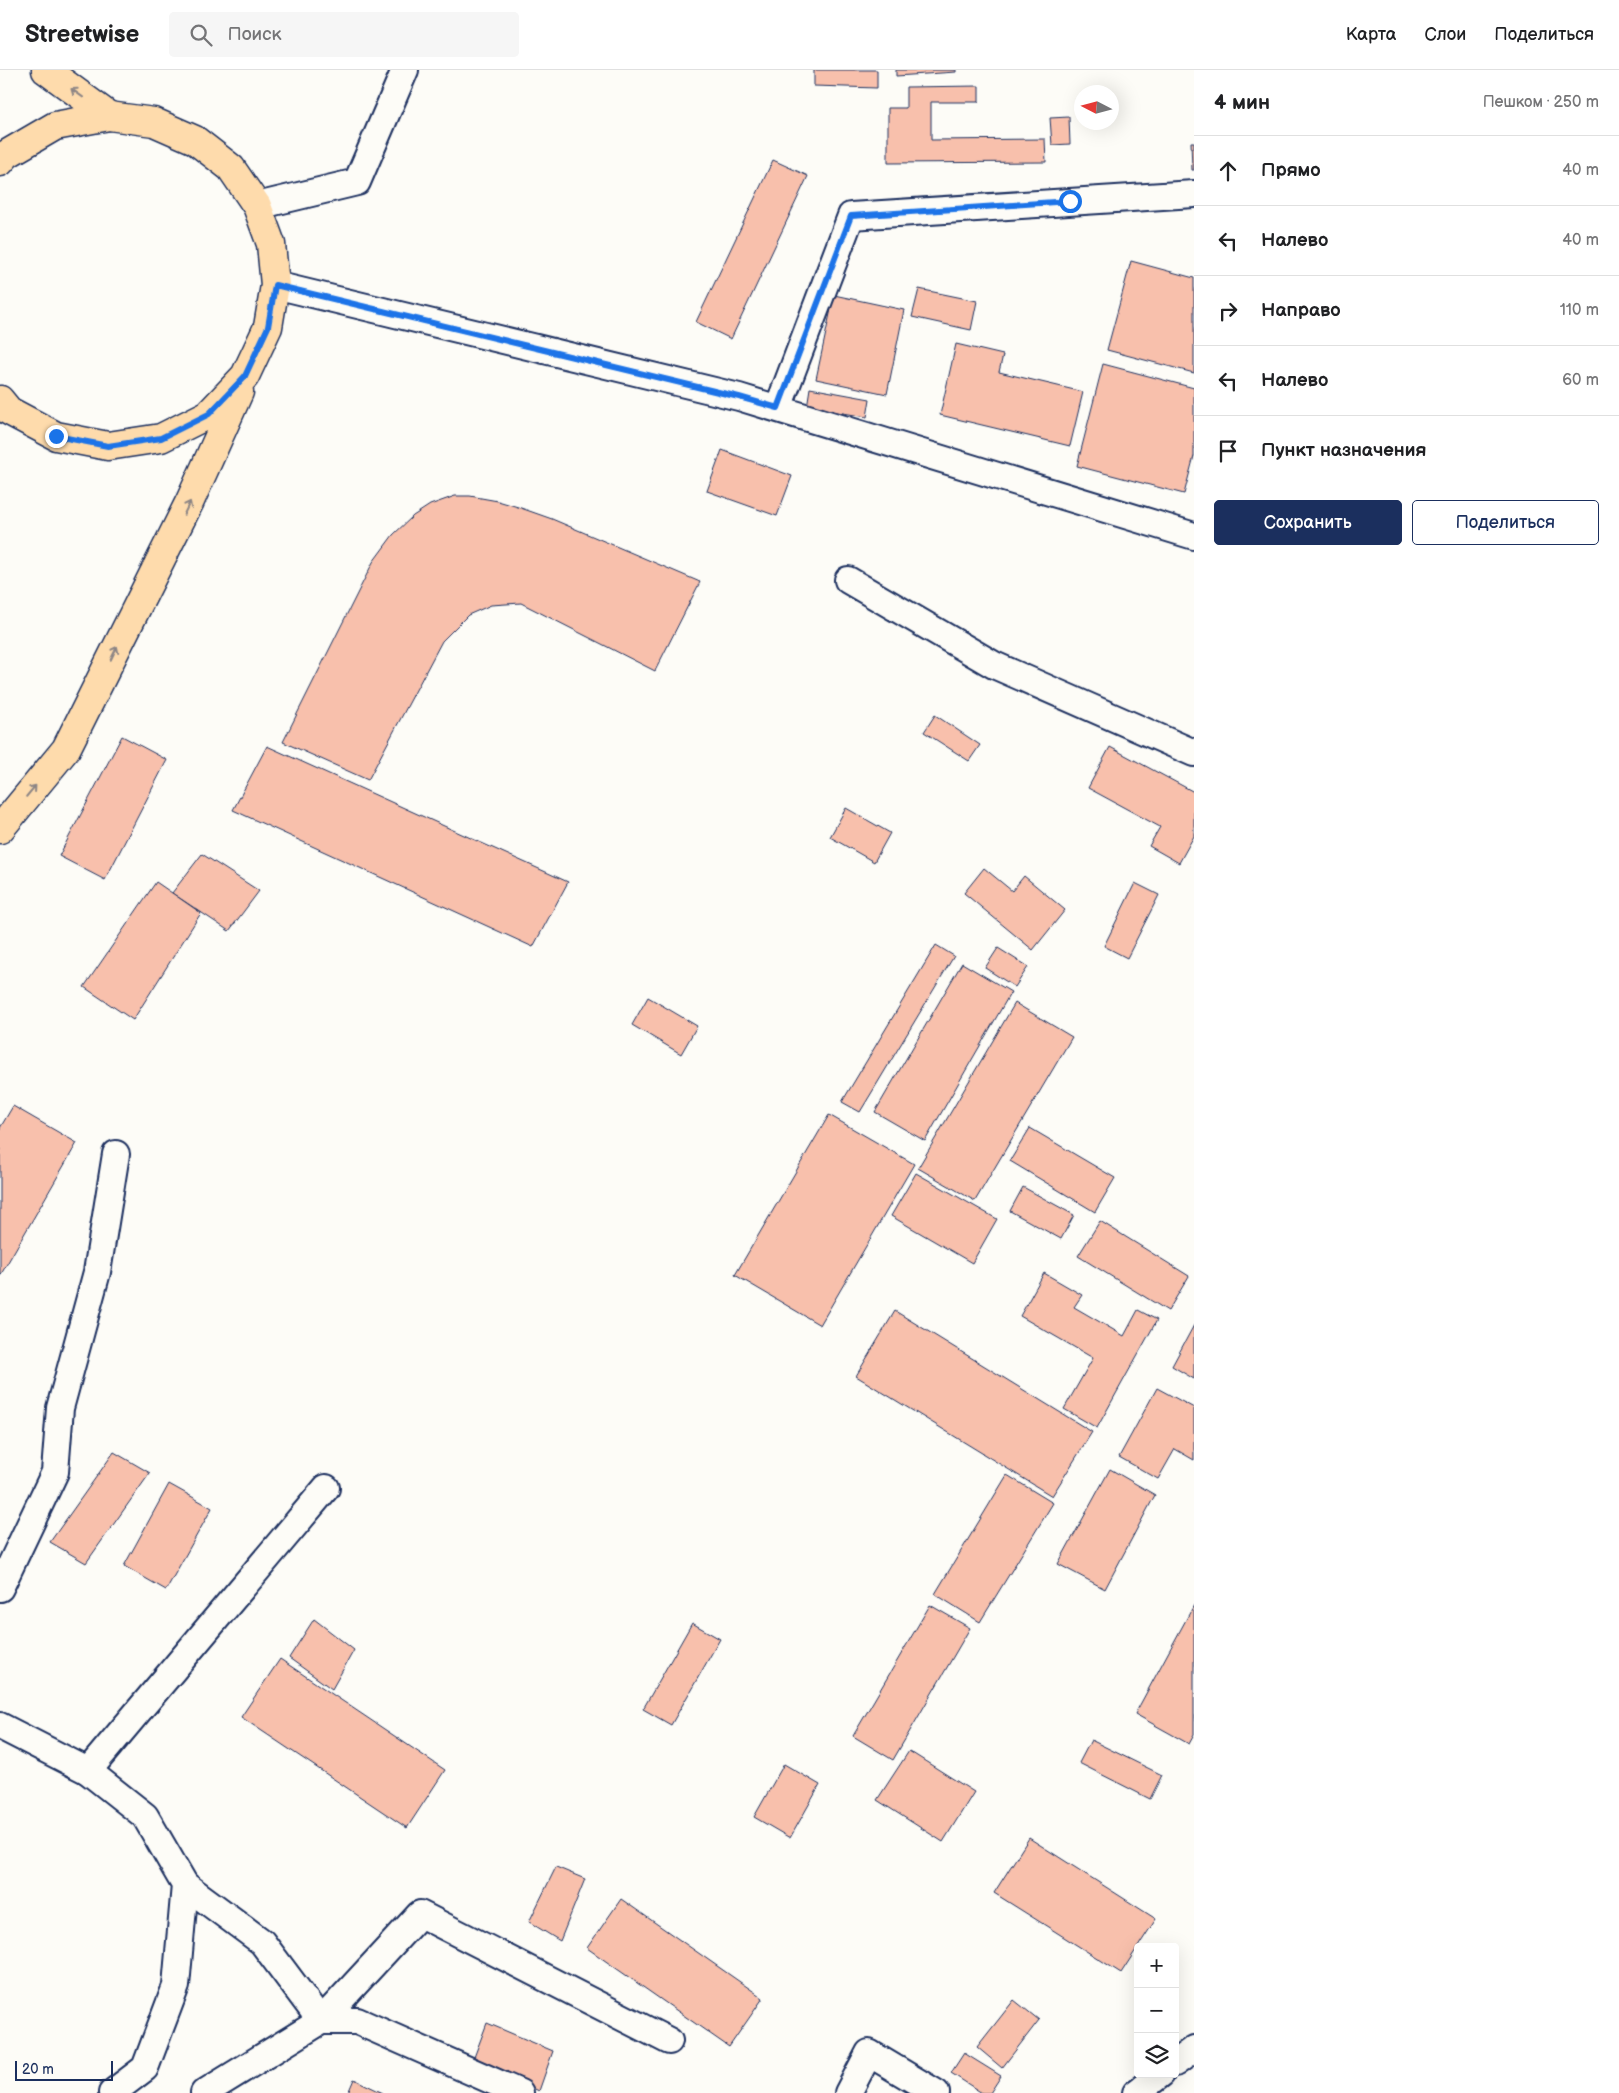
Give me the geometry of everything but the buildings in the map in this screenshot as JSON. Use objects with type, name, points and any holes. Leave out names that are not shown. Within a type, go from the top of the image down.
[{"type":"main road","points":[[46,70],[109,116]]},
{"type":"main road","points":[[0,162],[7,154],[55,126],[109,116],[154,122],[195,140],[231,168],[257,206],[271,244],[275,285],[268,327],[190,501],[66,749],[0,829]]},
{"type":"main road","points":[[0,400],[9,411],[56,436],[108,446],[161,438],[209,414],[245,376],[268,327]]},
{"type":"street","points":[[257,206],[357,182],[405,70]]},
{"type":"street","points":[[778,408],[851,216],[1194,194]]},
{"type":"street","points":[[275,285],[730,394],[1194,536]]},
{"type":"street","points":[[848,580],[994,665],[1194,753]]},
{"type":"street","points":[[0,1588],[55,1472],[60,1408],[96,1272],[116,1154]]},
{"type":"street","points":[[88,1771],[326,1488]]},
{"type":"street","points":[[0,1726],[88,1771],[145,1816],[185,1885],[262,1942],[321,2021]]},
{"type":"street","points":[[112,2093],[145,2068],[176,1986],[185,1885]]},
{"type":"street","points":[[204,2093],[321,2021],[420,1914],[669,2040]]},
{"type":"street","points":[[321,2021],[357,2021],[520,2093]]},
{"type":"street","points":[[1179,2060],[1194,2049]]},
{"type":"street","points":[[848,2093],[869,2053],[936,2093]]},
{"type":"street","points":[[1136,2093],[1156,2078]]},
{"type":"route","points":[[56,436],[108,446],[161,438],[209,414],[245,376],[268,327],[275,285],[778,408],[851,216],[1070,201]]}]
